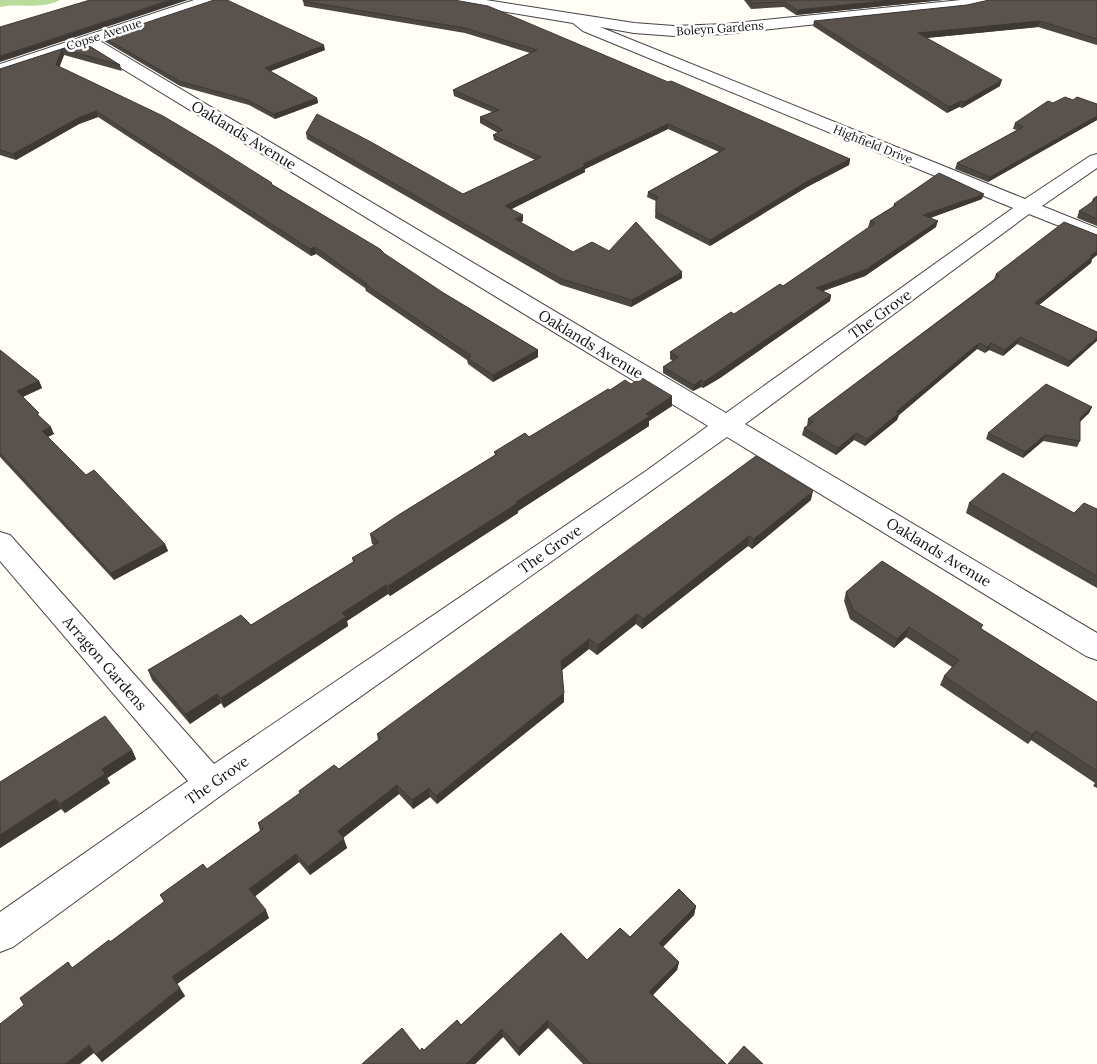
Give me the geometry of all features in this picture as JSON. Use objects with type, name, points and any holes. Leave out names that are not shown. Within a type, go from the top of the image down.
[{"type":"street","name":"Copse Avenue","points":[[0,69],[209,0]]},
{"type":"street","name":"Boleyn Gardens","points":[[458,0],[642,29],[674,31],[726,29],[879,14],[984,0]]},
{"type":"street","name":"Highfield Drive","points":[[580,19],[583,26],[1097,235]]},
{"type":"street","points":[[649,52],[673,35],[674,31]]},
{"type":"street","name":"Oaklands Avenue","points":[[86,40],[1097,648]]},
{"type":"street","name":"The Grove","points":[[0,934],[211,784],[727,426],[1028,206],[1097,160]]},
{"type":"street","name":"Arragon Gardens","points":[[0,542],[211,784]]},
{"type":"green space","points":[[0,0],[60,0],[38,6],[0,7]]},
{"type":"building","points":[[90,0],[170,0],[0,56],[0,27]]},
{"type":"building","points":[[214,0],[227,0],[324,45],[265,68],[317,98],[274,114],[248,100],[179,81],[103,37]]},
{"type":"building","points":[[303,0],[454,0],[488,6],[668,82],[671,81],[850,159],[808,181],[710,240],[656,212],[656,200],[658,197],[648,192],[725,149],[668,124],[583,164],[585,166],[505,206],[523,215],[515,219],[573,252],[592,242],[609,251],[636,222],[682,272],[632,300],[561,279],[306,133],[317,114],[463,194],[541,157],[493,135],[503,130],[480,117],[499,110],[453,90],[537,50],[465,28]]},
{"type":"building","points":[[749,0],[892,0],[797,10],[785,2],[752,3]]},
{"type":"building","points":[[989,0],[1097,0],[1097,39],[1040,21],[918,33],[1002,80],[964,102],[961,101],[949,107],[814,21],[967,5]]},
{"type":"building","points":[[83,42],[120,65],[62,49],[56,65],[163,116],[271,184],[380,249],[442,292],[538,350],[493,375],[467,358],[471,356],[365,284],[367,284],[315,247],[310,249],[96,111],[78,118],[13,154],[0,150],[0,69]]},
{"type":"building","points":[[1065,97],[1073,100],[1077,97],[1097,104],[1097,116],[990,177],[957,163],[1023,127],[1015,123],[1048,101],[1053,103]]},
{"type":"building","points":[[939,173],[984,194],[923,215],[938,221],[867,269],[816,288],[831,295],[704,382],[701,380],[694,385],[663,367],[678,357],[670,352],[731,312],[734,314],[780,284],[783,286],[875,223],[870,221],[896,205],[894,204]]},
{"type":"building","points":[[1097,196],[1097,219],[1079,211],[1095,200],[1093,199]]},
{"type":"building","points":[[1064,222],[1097,235],[1097,251],[1035,303],[1097,332],[1097,337],[1070,361],[1020,337],[1005,350],[991,343],[987,347],[979,343],[896,412],[899,413],[867,439],[856,433],[838,448],[804,428],[813,422],[808,419],[999,276],[996,274]]},
{"type":"building","points":[[0,350],[39,381],[17,391],[51,427],[42,431],[86,475],[94,470],[165,544],[111,573],[0,453]]},
{"type":"building","points":[[642,378],[672,396],[646,414],[650,416],[516,502],[518,503],[342,613],[346,617],[221,698],[217,694],[186,714],[148,670],[241,615],[251,625],[355,561],[352,558],[379,542],[370,534],[497,454],[494,452],[525,433],[529,437],[625,380],[631,384]]},
{"type":"building","points":[[1046,384],[1092,407],[1080,418],[1080,441],[1045,435],[1025,452],[988,433]]},
{"type":"building","points":[[756,456],[813,491],[754,539],[749,536],[643,619],[637,614],[598,645],[589,639],[561,661],[564,693],[436,796],[429,788],[412,800],[397,785],[338,831],[344,839],[308,867],[296,854],[249,889],[266,910],[172,977],[180,988],[96,1055],[89,1045],[65,1064],[0,1064],[0,1024],[24,1005],[20,998],[68,962],[72,968],[109,940],[110,942],[165,901],[160,895],[203,864],[207,869],[263,829],[258,823],[300,793],[299,791],[334,765],[339,769],[381,738],[377,734]]},
{"type":"building","points":[[1003,473],[1074,513],[1084,503],[1097,509],[1097,576],[969,503]]},
{"type":"building","points":[[882,561],[983,625],[980,628],[1097,702],[1097,771],[1036,731],[1032,735],[944,676],[959,660],[909,627],[897,639],[853,610],[846,592]]},
{"type":"building","points":[[105,716],[132,750],[102,769],[105,774],[60,804],[55,799],[0,835],[0,782]]},
{"type":"building","points":[[679,889],[696,906],[659,943],[679,962],[649,992],[726,1064],[591,1064],[548,1020],[519,1048],[502,1029],[466,1064],[362,1064],[402,1028],[420,1051],[422,1048],[424,1050],[457,1020],[461,1025],[561,933],[587,960],[620,928],[630,937]]},
{"type":"building","points":[[744,1046],[763,1064],[728,1064]]}]
